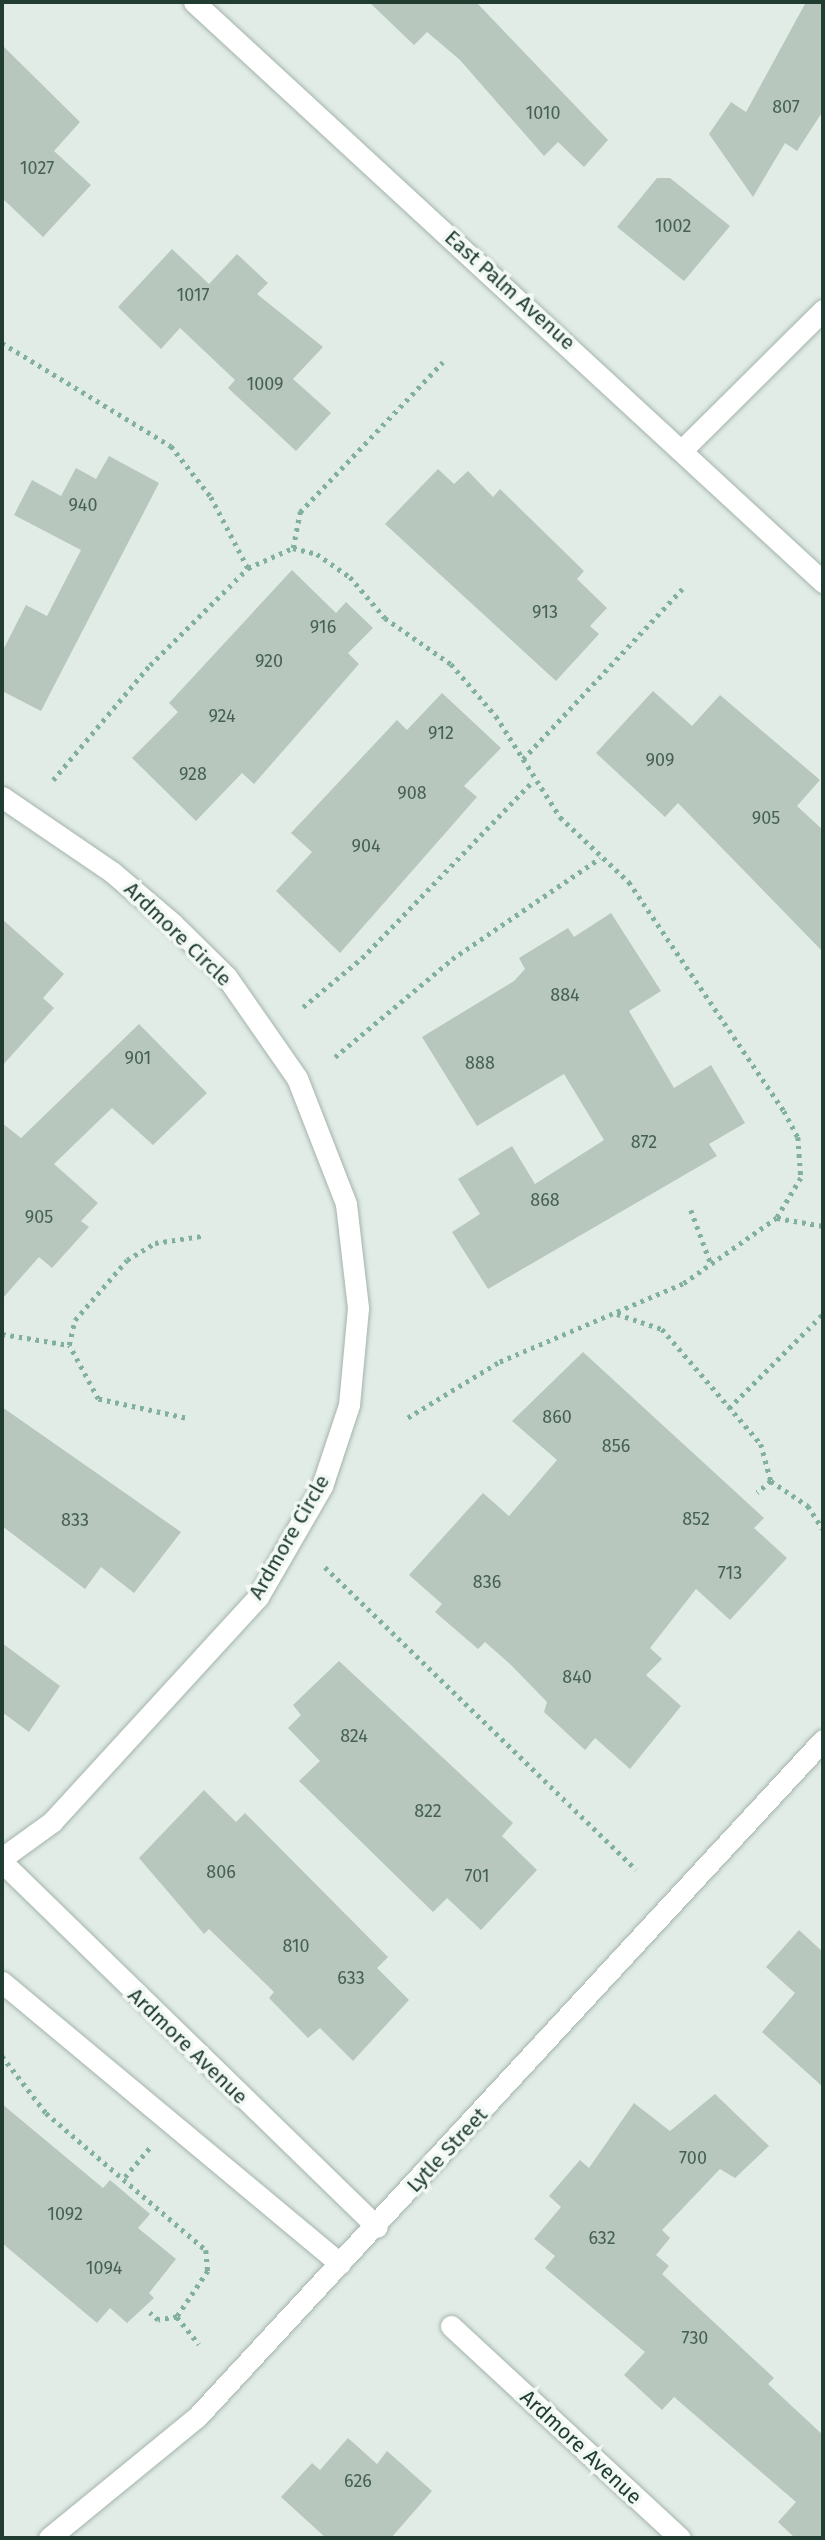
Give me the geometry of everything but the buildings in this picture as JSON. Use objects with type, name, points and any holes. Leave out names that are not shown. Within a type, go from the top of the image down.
[{"type":"street","name":"East Palm Avenue","points":[[194,2],[684,448],[823,582]]},
{"type":"street","points":[[684,448],[823,310]]},
{"type":"street","name":"Ardmore Circle","points":[[2,797],[113,872],[163,915],[226,976],[258,1021],[297,1078],[337,1169],[358,1308],[349,1405],[322,1486],[258,1597],[52,1822],[2,1860]]},
{"type":"street","name":"Lytle Street","points":[[49,2538],[197,2417],[377,2227],[823,1740]]},
{"type":"street","name":"Ardmore Avenue","points":[[2,1860],[377,2227]]},
{"type":"street","points":[[2,1982],[340,2264]]},
{"type":"street","name":"Ardmore Avenue","points":[[451,2326],[680,2538]]},
{"type":"path","points":[[2,343],[171,446],[211,497],[248,568]]},
{"type":"path","points":[[293,548],[300,512],[443,362]]},
{"type":"path","points":[[53,780],[150,665],[248,568],[293,548],[317,554],[350,577],[385,618],[451,664],[523,759],[533,781],[600,858],[629,882],[798,1138],[801,1178],[777,1218],[711,1264],[617,1314],[498,1363],[405,1420]]},
{"type":"path","points":[[523,759],[682,589]]},
{"type":"path","points":[[303,1007],[362,958],[533,781]]},
{"type":"path","points":[[335,1057],[452,959],[600,858]]},
{"type":"path","points":[[691,1210],[711,1264]]},
{"type":"path","points":[[777,1218],[823,1226]]},
{"type":"path","points":[[185,1418],[98,1399],[69,1345],[75,1320],[127,1260],[155,1243],[202,1236]]},
{"type":"path","points":[[617,1314],[662,1329],[761,1444],[771,1481],[808,1506],[823,1529]]},
{"type":"path","points":[[729,1408],[823,1314]]},
{"type":"path","points":[[2,1334],[69,1345]]},
{"type":"path","points":[[757,1493],[771,1481]]},
{"type":"path","points":[[325,1567],[636,1869]]},
{"type":"path","points":[[2,2056],[46,2113],[206,2250],[208,2271],[177,2317],[158,2320],[150,2314]]},
{"type":"path","points":[[125,2178],[155,2140]]},
{"type":"path","points":[[177,2317],[199,2344]]}]
